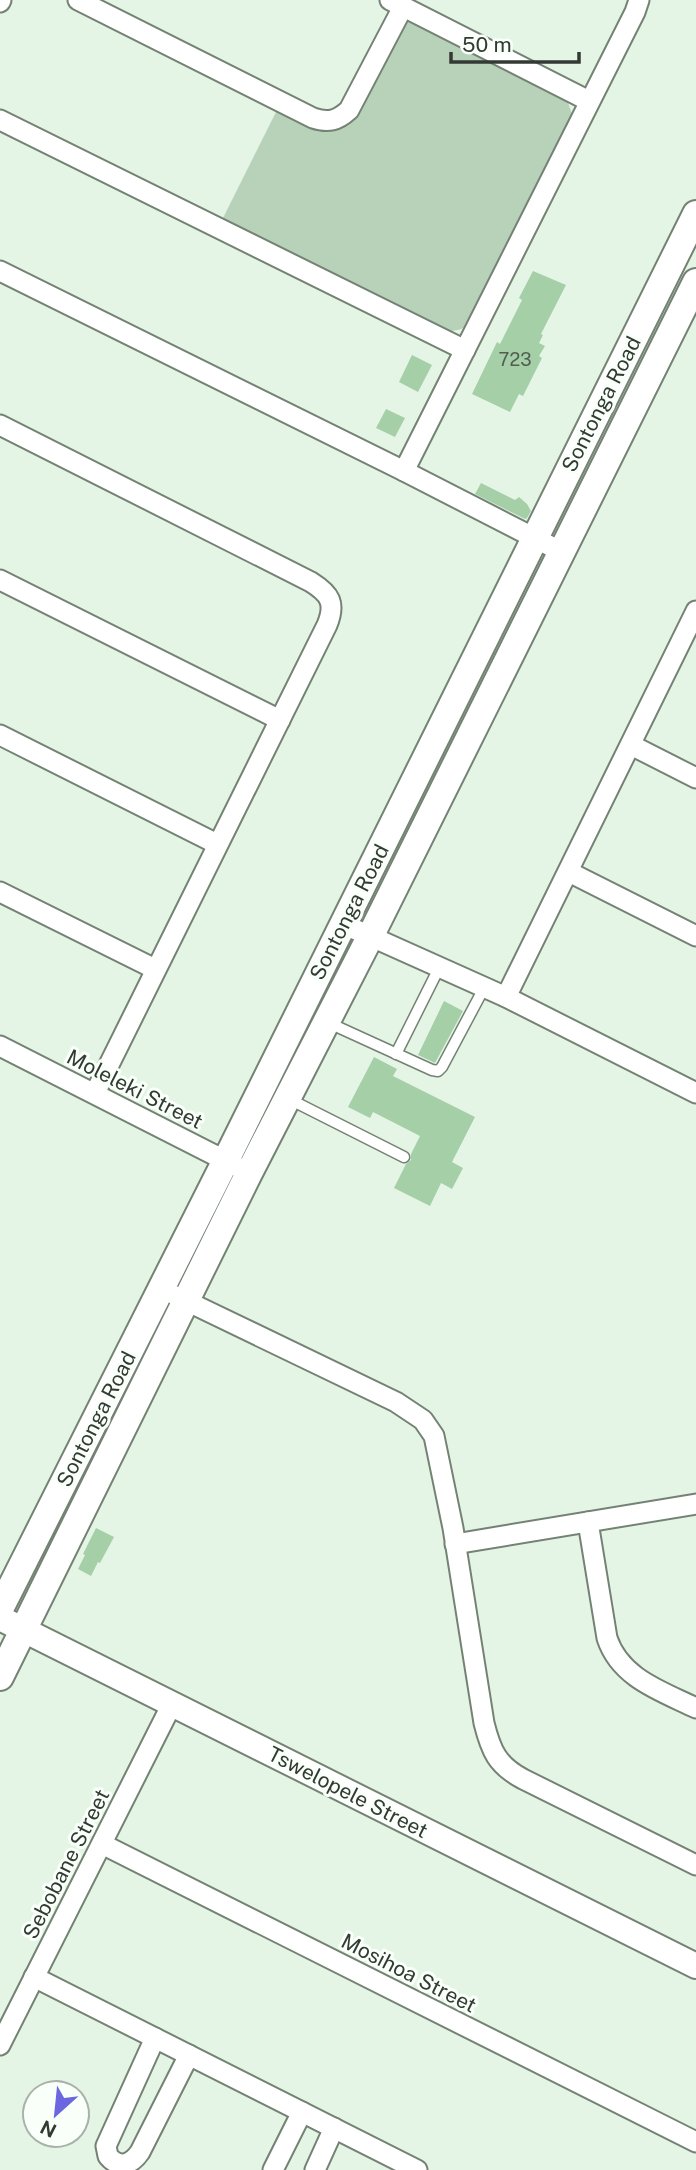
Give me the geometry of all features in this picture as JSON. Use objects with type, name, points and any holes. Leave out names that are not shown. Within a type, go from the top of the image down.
[{"type":"main road","name":"Sontonga Road","points":[[0,1609],[696,214]]},
{"type":"main road","name":"Sontonga Road","points":[[0,1677],[12,1623],[187,1301],[696,282]]},
{"type":"street","points":[[78,0],[313,118],[325,121],[335,120],[349,110],[396,3],[589,101]]},
{"type":"street","points":[[404,471],[639,0]]},
{"type":"street","points":[[0,120],[465,350]]},
{"type":"street","points":[[0,271],[562,552]]},
{"type":"street","points":[[0,425],[322,589],[329,597],[332,607],[280,720],[94,1093]]},
{"type":"street","points":[[0,580],[280,720]]},
{"type":"street","points":[[506,997],[694,618]]},
{"type":"street","points":[[0,735],[217,844]]},
{"type":"street","points":[[631,745],[696,778]]},
{"type":"street","points":[[569,872],[696,936]]},
{"type":"street","points":[[0,892],[155,969]]},
{"type":"street","points":[[344,924],[506,997],[696,1093]]},
{"type":"street","name":"Moleleki Street","points":[[0,1046],[249,1173]]},
{"type":"street","points":[[162,1289],[396,1402],[423,1420],[437,1446],[484,1723],[497,1759],[523,1779],[696,1865]]},
{"type":"street","points":[[455,1544],[696,1504]]},
{"type":"street","points":[[588,1522],[607,1638],[614,1654],[632,1675],[696,1708]]},
{"type":"street","name":"Tswelopele Street","points":[[12,1623],[696,1966]]},
{"type":"street","name":"Sebobane Street","points":[[0,2045],[172,1704]]},
{"type":"street","name":"Mosihoa Street","points":[[102,1844],[696,2142]]},
{"type":"street","points":[[34,1977],[417,2170]]},
{"type":"street","points":[[155,2038],[106,2146],[108,2156],[117,2164],[131,2162],[140,2152],[189,2055]]},
{"type":"street","points":[[273,2170],[302,2112]]},
{"type":"street","points":[[315,2170],[334,2128]]},
{"type":"lane","points":[[397,1054],[439,968]]},
{"type":"lane","points":[[325,1021],[432,1070],[439,1070],[484,988]]},
{"type":"lane","points":[[287,1098],[404,1157]]},
{"type":"green space","points":[[413,20],[566,97],[572,114],[572,122],[471,322],[455,331],[448,331],[222,220],[278,108],[335,128],[403,22]]},
{"type":"building","points":[[533,271],[566,285],[541,334],[543,335],[539,343],[545,346],[539,356],[542,358],[523,396],[519,394],[510,412],[472,394],[497,342],[500,344],[522,300],[519,298]]},
{"type":"building","points":[[412,355],[432,365],[418,392],[399,382]]},
{"type":"building","points":[[386,409],[405,418],[395,437],[376,428]]},
{"type":"building","points":[[481,483],[515,500],[519,497],[531,511],[527,518],[475,494]]},
{"type":"building","points":[[444,1001],[463,1011],[435,1063],[418,1055]]},
{"type":"building","points":[[374,1057],[397,1069],[393,1076],[475,1117],[452,1162],[463,1168],[452,1189],[441,1183],[430,1206],[394,1188],[406,1164],[411,1160],[411,1154],[420,1136],[373,1112],[370,1118],[348,1107]]},
{"type":"building","points":[[96,1528],[114,1537],[91,1576],[78,1569]]}]
